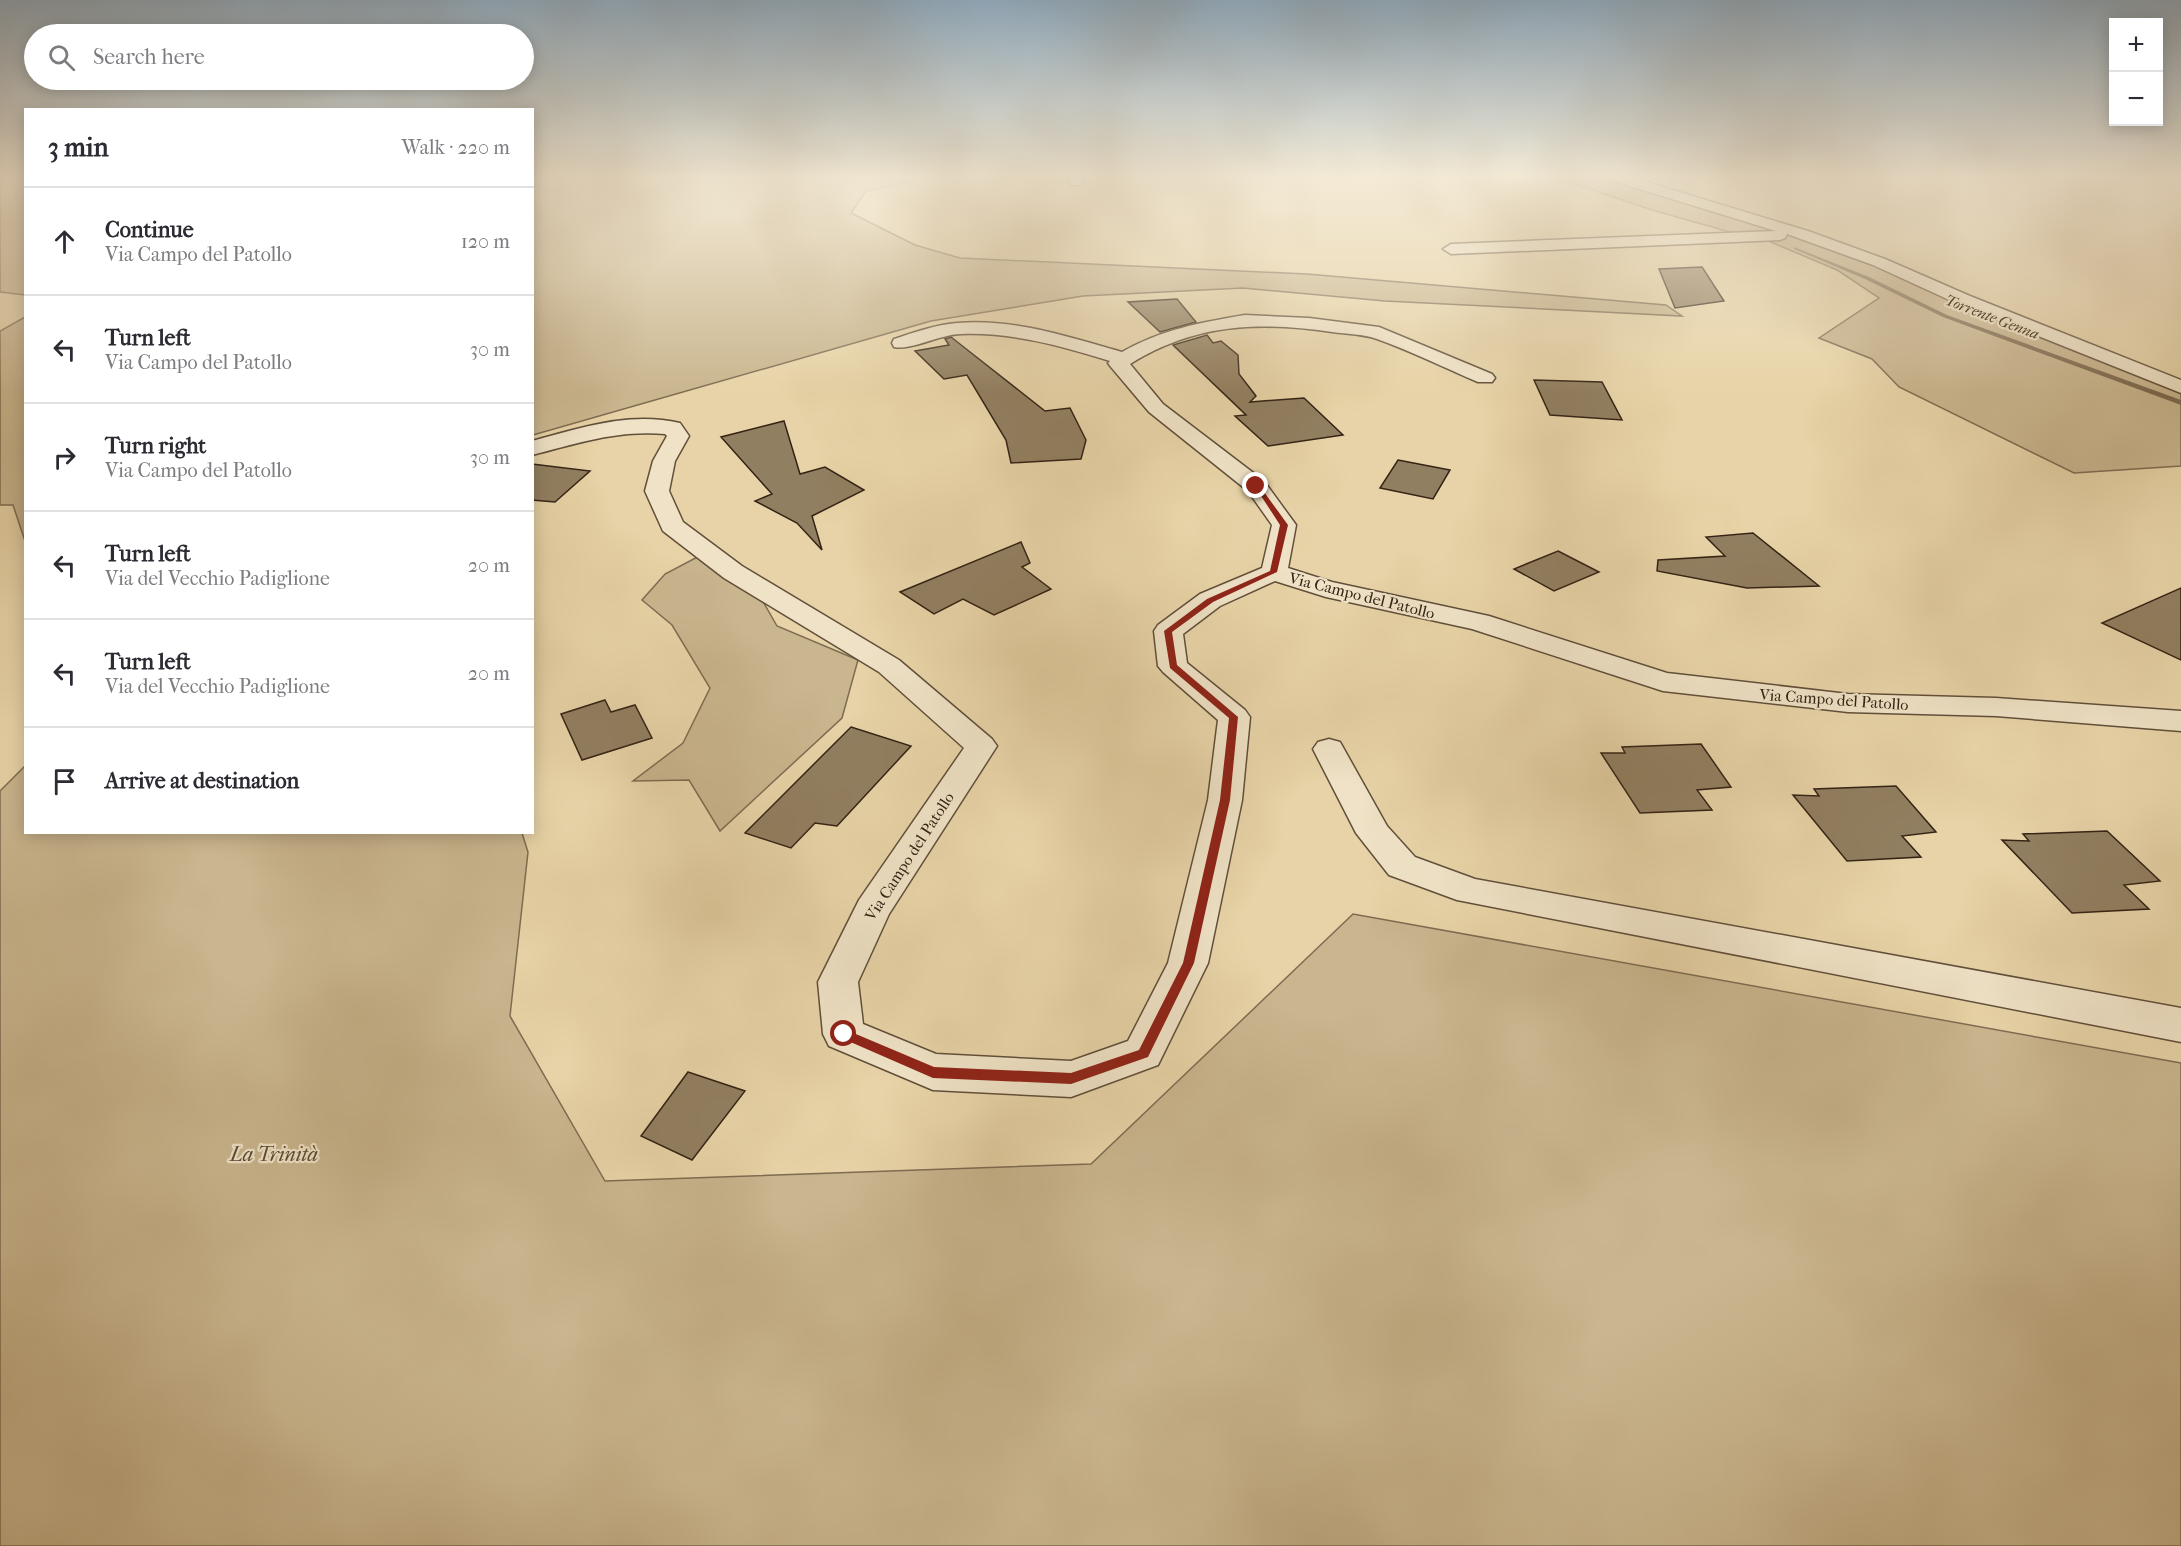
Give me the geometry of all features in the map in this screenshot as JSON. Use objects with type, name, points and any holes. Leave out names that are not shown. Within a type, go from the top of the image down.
[{"type":"street","points":[[1451,249],[1471,248]]},
{"type":"street","points":[[1841,248],[2181,387]]},
{"type":"street","points":[[1274,572],[1284,525],[1256,486],[1156,408],[1118,363],[1149,344],[1199,328],[1245,320],[1298,322],[1379,333],[1485,378]]},
{"type":"street","points":[[902,343],[920,334],[958,327],[1029,332],[1124,360]]},
{"type":"street","name":"Via Campo del Patollo","points":[[534,447],[595,431],[639,425],[672,428],[678,436],[664,461],[657,491],[672,526],[733,572],[889,666],[981,746],[872,910],[838,982],[844,1034],[933,1072],[1071,1079],[1143,1053],[1188,963],[1225,800],[1234,717],[1173,666],[1168,631],[1210,600],[1274,572],[1326,589],[1479,622],[1663,682],[1848,703],[1996,707],[2181,721]]},
{"type":"street","points":[[1329,748],[1373,833],[1402,866],[1470,891],[2181,1025]]},
{"type":"green space","points":[[0,248],[24,248],[24,295],[0,292]]},
{"type":"green space","points":[[534,248],[926,248],[960,258],[1307,274],[1666,305],[1682,316],[1385,301],[1243,288],[1083,296],[931,321],[534,435]]},
{"type":"green space","points":[[1785,248],[1838,248],[2181,387],[2181,466],[2074,473],[1899,387],[1872,359],[1819,338],[1879,298],[1837,270]]},
{"type":"green space","points":[[24,318],[24,538],[13,505],[0,505],[0,331]]},
{"type":"green space","points":[[707,552],[753,584],[777,626],[858,660],[842,718],[720,831],[689,780],[633,781],[683,743],[710,688],[672,625],[642,600],[665,574]]},
{"type":"green space","name":"La Trinità","points":[[24,767],[24,834],[522,834],[528,852],[510,1016],[605,1181],[1091,1164],[1353,914],[2181,1063],[2181,1546],[0,1546],[0,791]]},
{"type":"building","points":[[1702,267],[1724,301],[1675,308],[1659,269]]},
{"type":"building","points":[[1177,299],[1196,322],[1160,332],[1128,302]]},
{"type":"building","points":[[1207,335],[1213,343],[1221,341],[1238,355],[1239,374],[1256,396],[1250,402],[1304,398],[1343,435],[1268,446],[1235,416],[1246,415],[1173,345]]},
{"type":"building","points":[[951,337],[1045,411],[1070,408],[1086,440],[1081,459],[1011,463],[1006,440],[967,375],[944,379],[915,351],[949,345],[945,339]]},
{"type":"building","points":[[1534,380],[1602,382],[1622,420],[1550,415]]},
{"type":"building","points":[[784,421],[800,474],[825,467],[864,490],[812,516],[822,550],[797,523],[755,501],[772,494],[721,437]]},
{"type":"building","points":[[1398,460],[1450,470],[1433,499],[1380,488]]},
{"type":"building","points":[[534,464],[590,471],[555,502],[534,500]]},
{"type":"building","points":[[1753,533],[1819,586],[1747,588],[1657,571],[1658,560],[1725,556],[1706,537]]},
{"type":"building","points":[[1021,542],[1030,563],[1022,567],[1051,589],[994,615],[963,599],[934,614],[900,592]]},
{"type":"building","points":[[1558,551],[1599,572],[1554,591],[1514,569]]},
{"type":"building","points":[[2181,588],[2181,660],[2102,623]]},
{"type":"building","points":[[605,700],[611,712],[635,705],[652,738],[582,760],[561,714]]},
{"type":"building","points":[[851,727],[911,746],[837,826],[815,823],[791,848],[745,833]]},
{"type":"building","points":[[1701,744],[1731,787],[1697,790],[1712,810],[1640,813],[1601,753],[1625,753],[1622,747]]},
{"type":"building","points":[[1896,786],[1936,832],[1902,836],[1921,857],[1847,861],[1793,795],[1819,796],[1814,789]]},
{"type":"building","points":[[2107,831],[2160,881],[2124,885],[2149,909],[2072,913],[2002,840],[2029,841],[2023,834]]},
{"type":"building","points":[[688,1072],[745,1091],[692,1160],[641,1136]]},
{"type":"waterway","name":"Torrente Genna","points":[[1796,248],[1867,278],[1945,316],[2181,403]]},
{"type":"route","points":[[844,1034],[933,1072],[1071,1079],[1143,1053],[1188,963],[1225,800],[1234,717],[1173,666],[1168,631],[1210,600],[1274,572],[1284,525],[1256,486]]}]
